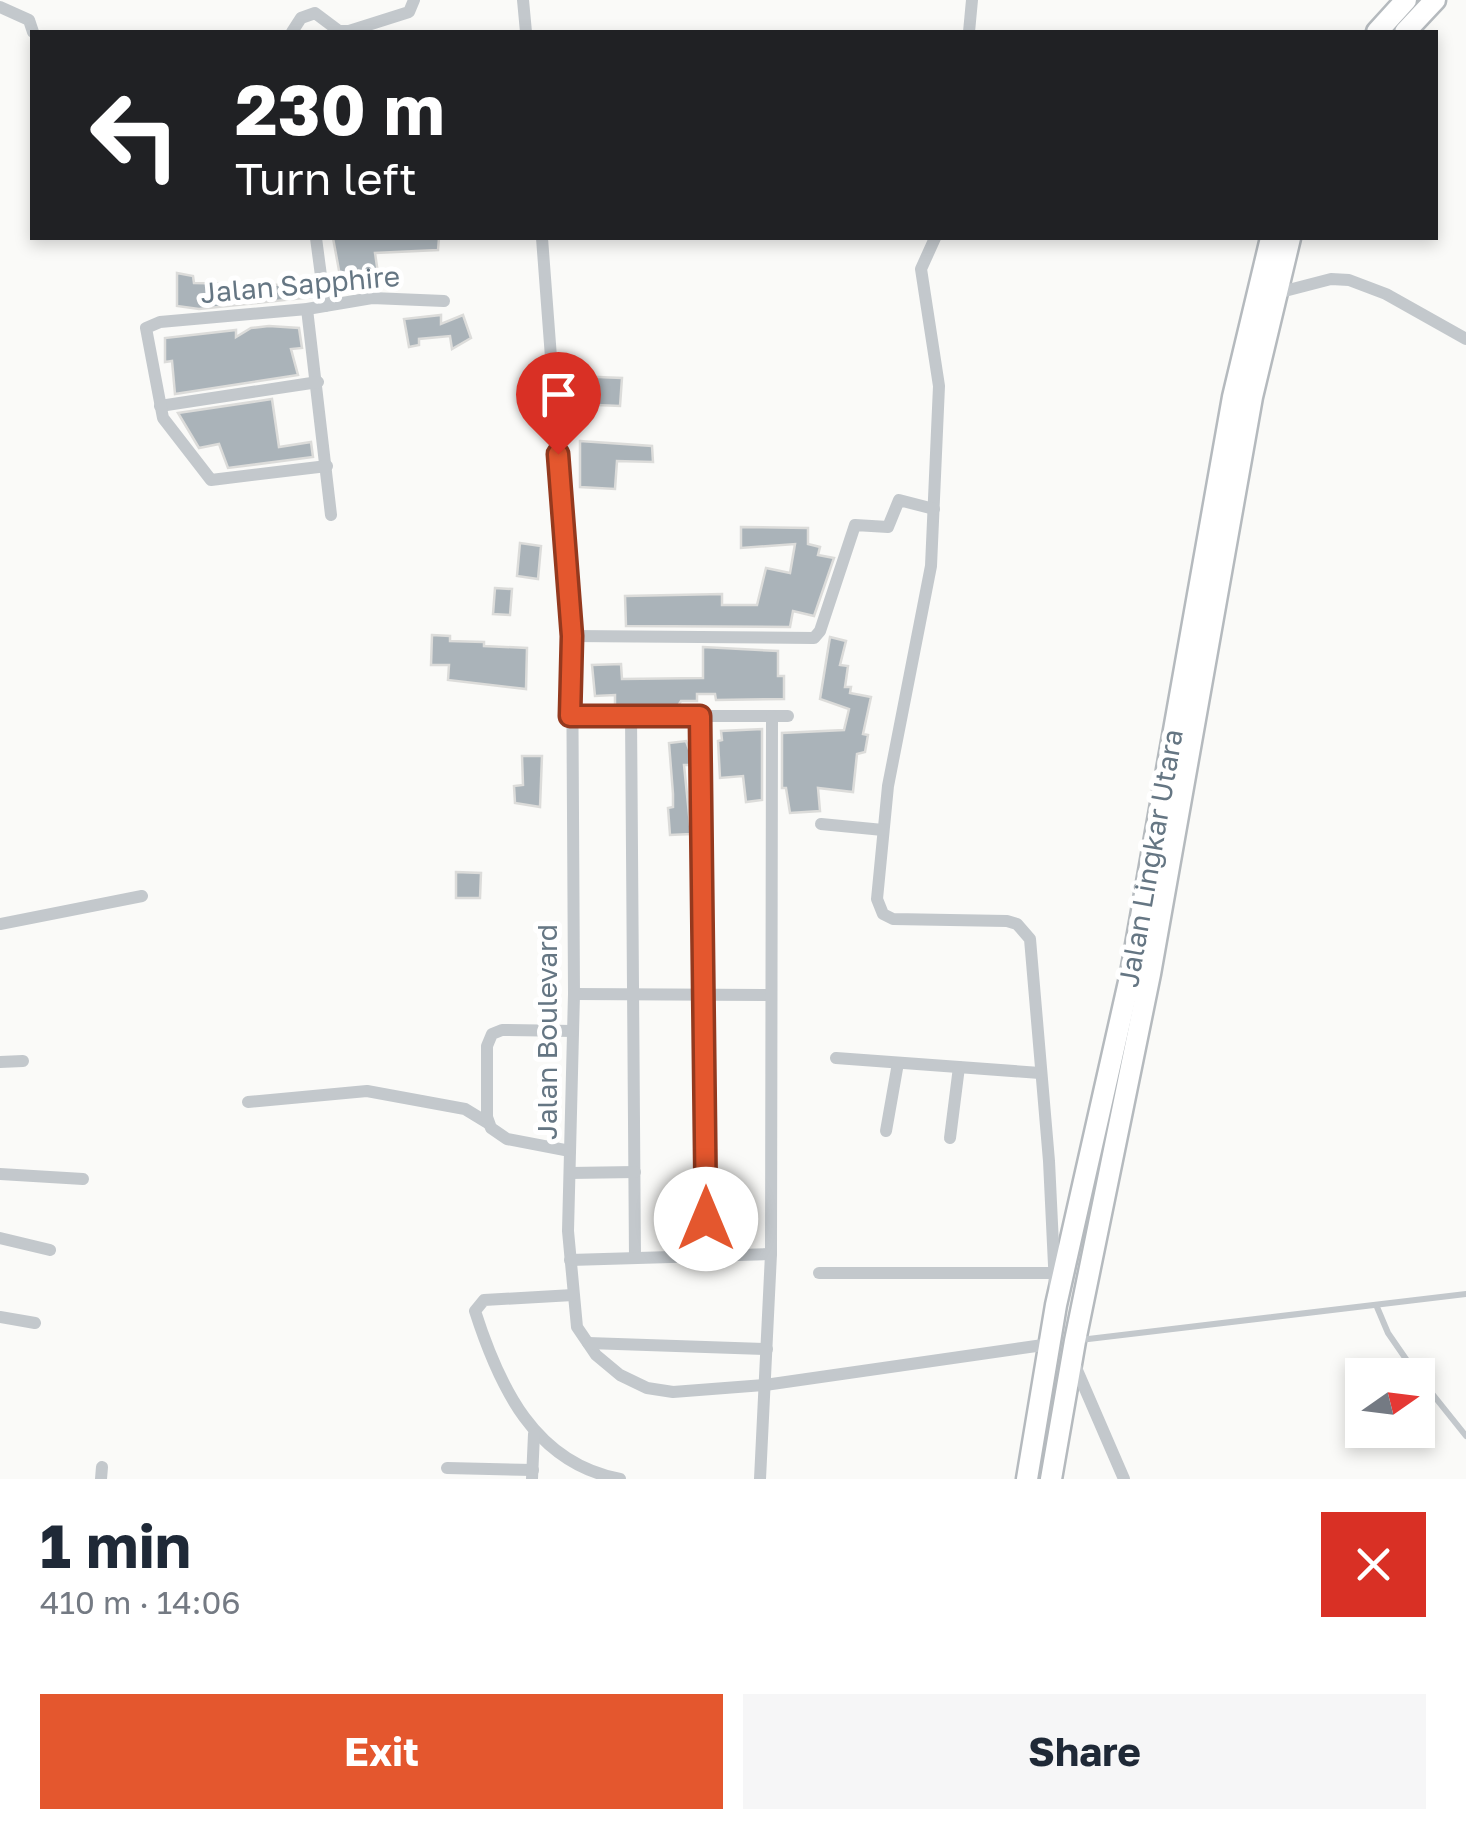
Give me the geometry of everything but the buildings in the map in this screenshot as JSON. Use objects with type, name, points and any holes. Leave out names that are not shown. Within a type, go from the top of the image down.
[{"type":"main road","points":[[1379,30],[1406,0]]},
{"type":"main road","points":[[1408,30],[1435,0]]},
{"type":"main road","name":"Jalan Lingkar Utara","points":[[1028,1479],[1056,1304],[1131,973],[1233,396],[1271,240]]},
{"type":"main road","name":"Jalan Lingkar Utara","points":[[1051,1479],[1073,1350],[1150,974],[1252,397],[1290,240]]},
{"type":"main road","points":[[1091,1151],[1112,1157]]},
{"type":"street","points":[[352,30],[409,12],[414,0]]},
{"type":"street","points":[[523,0],[526,30]]},
{"type":"street","points":[[969,30],[972,0]]},
{"type":"street","points":[[0,7],[29,20],[33,30]]},
{"type":"street","points":[[293,30],[301,18],[314,14],[338,30]]},
{"type":"street","points":[[316,240],[325,306]]},
{"type":"street","name":"Jalan Boulevard","points":[[542,240],[572,636],[574,994],[570,1260],[577,1327],[620,1375],[647,1388],[673,1392],[765,1385],[1050,1344]]},
{"type":"street","points":[[934,240],[920,269],[939,386],[931,566],[883,830],[876,889],[883,914],[892,920],[1006,921],[1026,930],[1030,939],[1049,1162],[1056,1304]]},
{"type":"street","points":[[1277,293],[1332,280],[1349,280],[1386,294],[1466,339]]},
{"type":"street","name":"Jalan Sapphire","points":[[160,406],[144,333],[150,324],[308,309],[372,298],[444,301]]},
{"type":"street","points":[[308,309],[331,515]]},
{"type":"street","points":[[318,382],[160,406],[174,434],[211,480],[327,466]]},
{"type":"street","points":[[572,636],[816,638],[855,525],[888,527],[899,500],[934,509]]},
{"type":"street","points":[[570,716],[788,716]]},
{"type":"street","points":[[631,716],[635,1258]]},
{"type":"street","points":[[700,716],[706,1256]]},
{"type":"street","points":[[760,1479],[771,1254],[772,716]]},
{"type":"street","points":[[821,824],[883,830]]},
{"type":"street","points":[[0,924],[142,896]]},
{"type":"street","points":[[574,994],[769,995]]},
{"type":"street","points":[[488,1124],[487,1046],[492,1034],[502,1030],[572,1031]]},
{"type":"street","points":[[836,1058],[1040,1074]]},
{"type":"street","points":[[0,1062],[23,1060]]},
{"type":"street","points":[[886,1131],[898,1063]]},
{"type":"street","points":[[950,1138],[959,1067]]},
{"type":"street","points":[[248,1102],[368,1091],[465,1110],[507,1139],[570,1151]]},
{"type":"street","points":[[570,1173],[634,1172]]},
{"type":"street","points":[[0,1174],[82,1178]]},
{"type":"street","points":[[0,1238],[50,1250]]},
{"type":"street","points":[[570,1260],[771,1254]]},
{"type":"street","points":[[819,1273],[1053,1273]]},
{"type":"street","points":[[572,1295],[484,1300],[475,1311],[494,1367],[534,1434],[560,1454],[604,1478],[620,1479]]},
{"type":"street","points":[[0,1316],[35,1322]]},
{"type":"street","points":[[588,1343],[767,1350]]},
{"type":"street","points":[[1073,1350],[1124,1479]]},
{"type":"street","points":[[447,1468],[533,1474],[534,1434]]},
{"type":"lane","points":[[1073,1350],[1466,1294]]},
{"type":"lane","points":[[1376,1307],[1405,1358]]},
{"type":"lane","points":[[1435,1397],[1466,1436]]},
{"type":"route","points":[[558,454],[572,636],[570,716],[700,716],[706,1219]]}]
